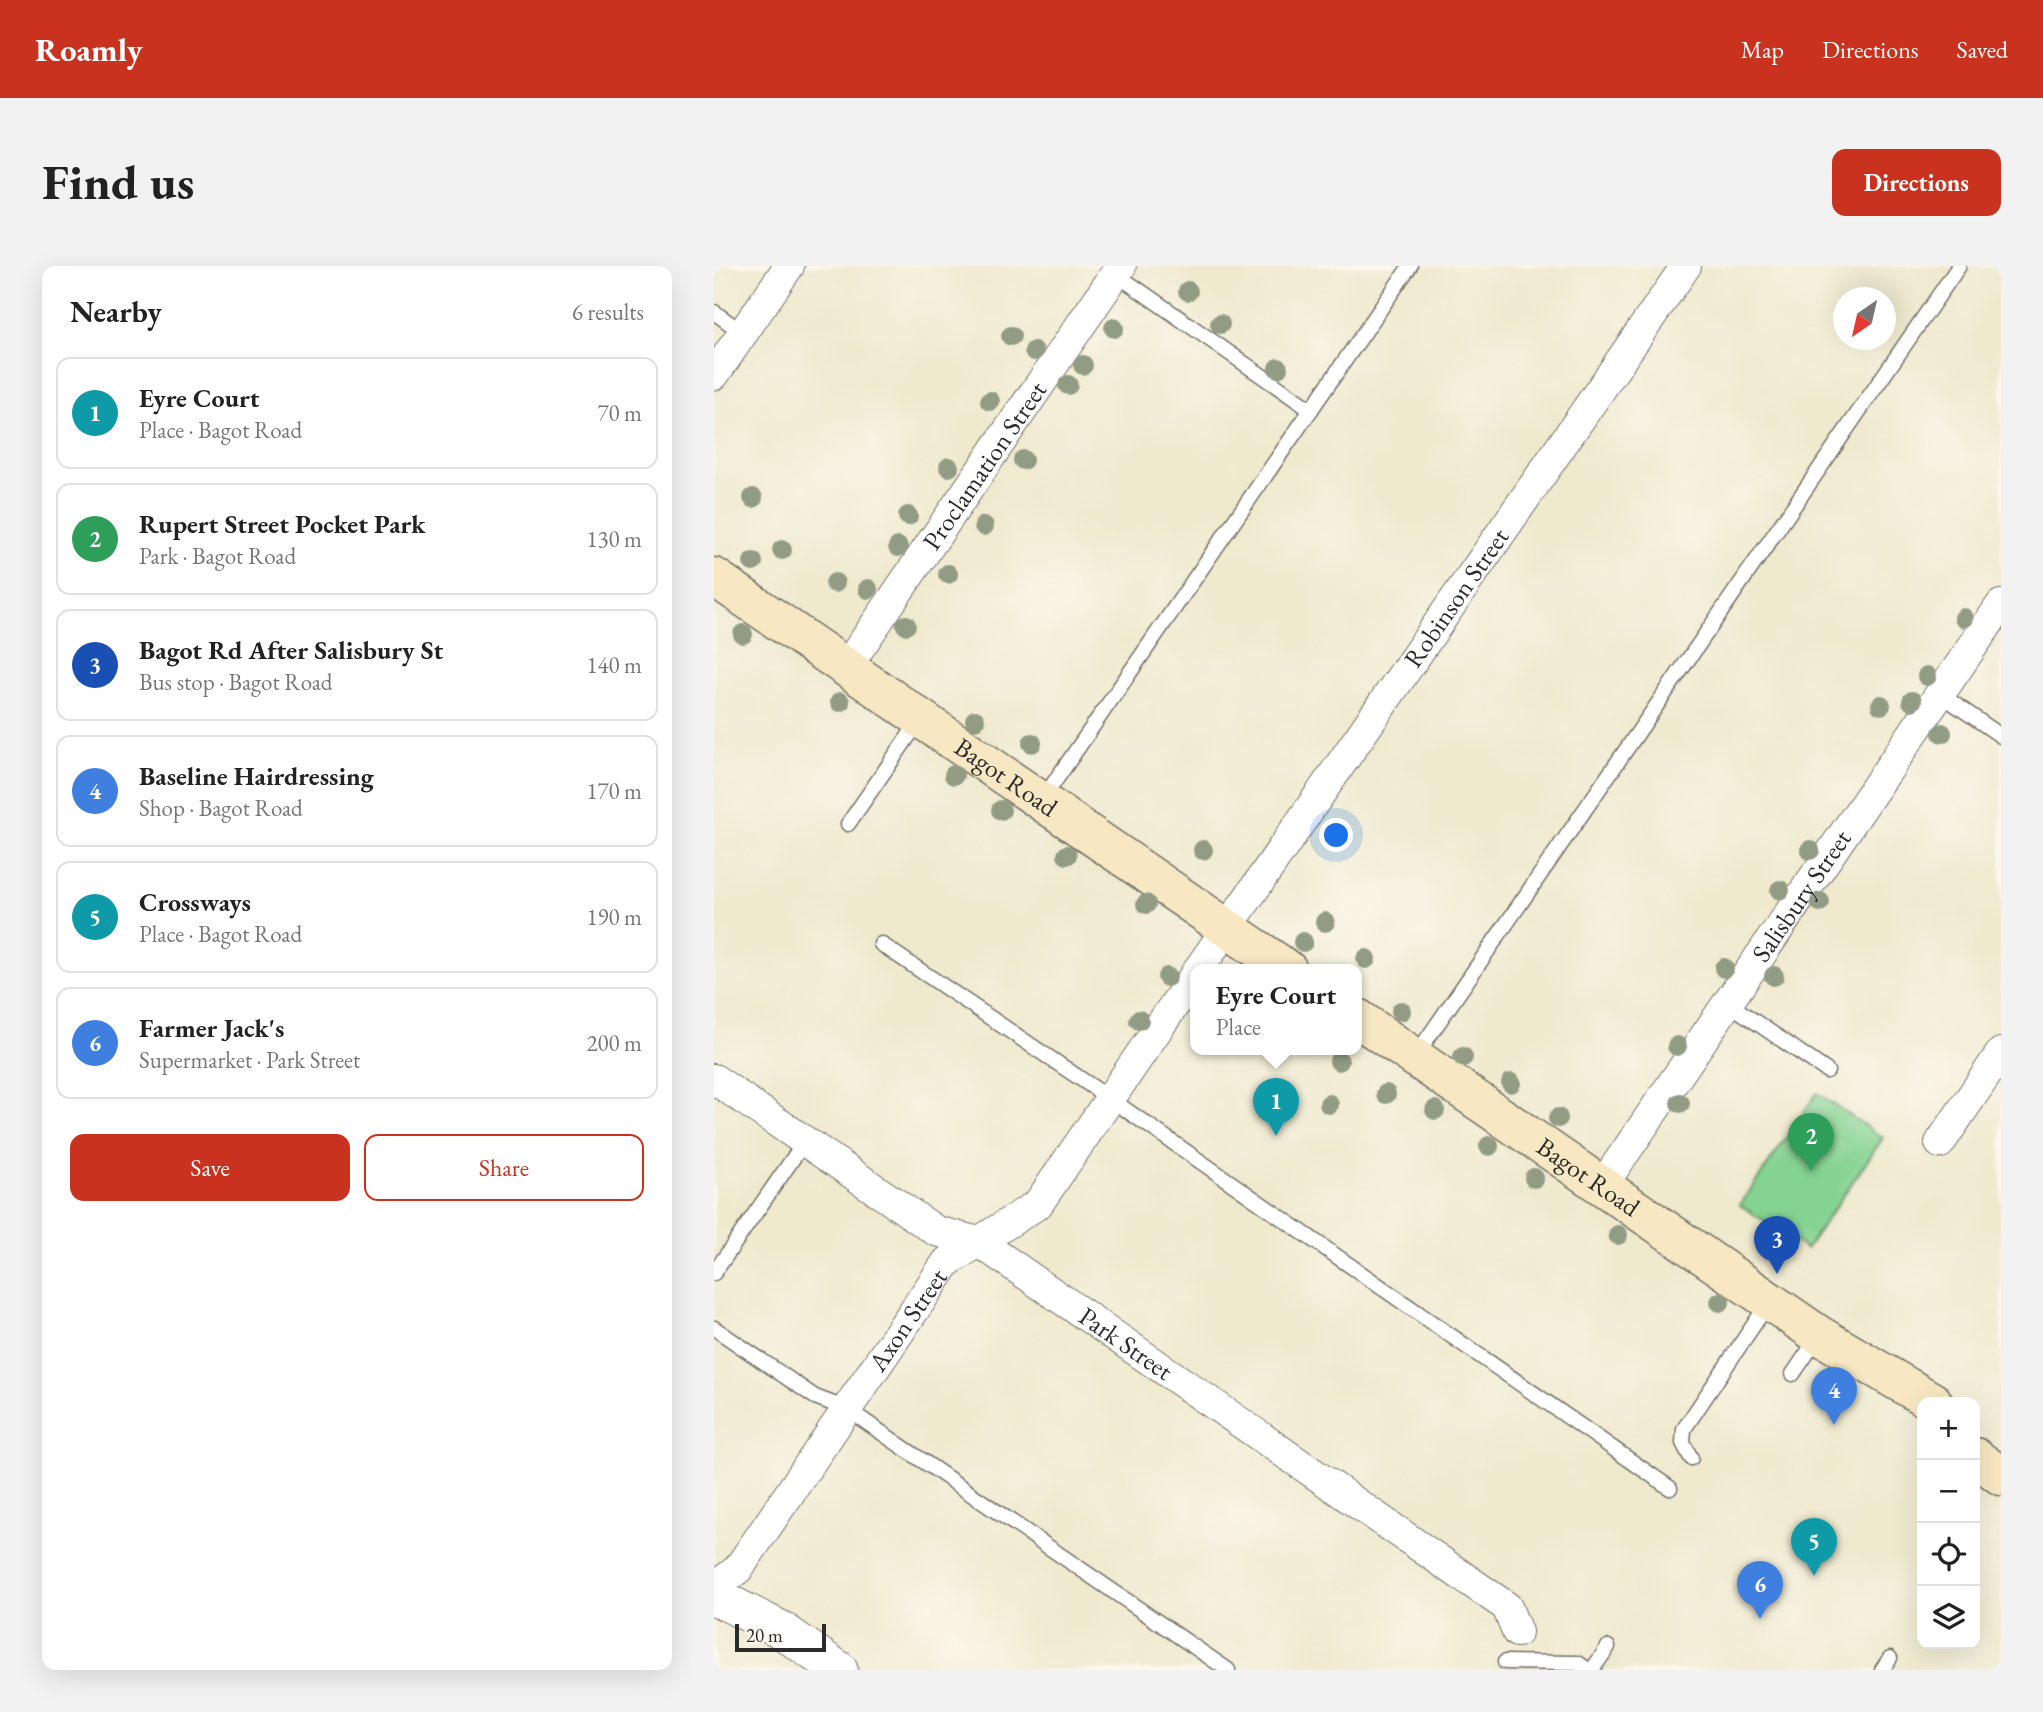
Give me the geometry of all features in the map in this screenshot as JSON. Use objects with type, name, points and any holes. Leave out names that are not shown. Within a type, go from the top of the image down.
[{"type":"main road","name":"Bagot Road","points":[[718,576],[1279,964]]},
{"type":"main road","name":"Bagot Road","points":[[1362,1021],[1819,1335],[1924,1397]]},
{"type":"main road","name":"Bagot Road","points":[[1819,1335],[1917,1418]]},
{"type":"main road","points":[[1980,1434],[2001,1449]]},
{"type":"main road","points":[[1979,1460],[2001,1476]]},
{"type":"street","points":[[714,375],[789,266]]},
{"type":"street","name":"Robinson Street","points":[[1227,927],[1686,266]]},
{"type":"street","name":"Proclamation Street","points":[[847,666],[1119,270]]},
{"type":"street","name":"Salisbury Street","points":[[1602,1186],[2001,605]]},
{"type":"street","name":"Axon Street","points":[[1202,964],[1227,927]]},
{"type":"street","name":"Axon Street","points":[[714,1588],[738,1569],[947,1262],[1038,1203],[1190,981]]},
{"type":"street","points":[[1940,1143],[2001,1053]]},
{"type":"street","name":"Park Street","points":[[714,1079],[936,1231],[979,1242],[1507,1607],[1517,1632]]},
{"type":"street","points":[[714,1598],[769,1651],[796,1670]]},
{"type":"street","points":[[714,1598],[780,1629],[839,1670]]},
{"type":"lane","points":[[1042,800],[1410,266]]},
{"type":"lane","points":[[1415,1057],[1959,266]]},
{"type":"lane","points":[[1119,270],[1311,410]]},
{"type":"lane","points":[[714,312],[743,332]]},
{"type":"lane","points":[[1940,694],[2001,736]]},
{"type":"lane","points":[[848,824],[922,716]]},
{"type":"lane","points":[[881,944],[1109,1098],[1670,1488]]},
{"type":"lane","points":[[1728,1003],[1827,1071]]},
{"type":"lane","points":[[714,1273],[805,1141]]},
{"type":"lane","points":[[1691,1458],[1683,1443],[1687,1423],[1770,1301]]},
{"type":"lane","points":[[714,1328],[815,1396],[846,1409],[1227,1670]]},
{"type":"lane","points":[[1793,1374],[1819,1335]]},
{"type":"lane","points":[[1502,1666],[1516,1646],[1517,1632]]},
{"type":"lane","points":[[1502,1666],[1578,1663],[1590,1670],[1608,1647]]},
{"type":"green space","points":[[1817,1093],[1883,1138],[1806,1249],[1740,1205]]},
{"type":"place","name":"Eyre Court","points":[[1276,1136]]},
{"type":"place","name":"Rupert Street Pocket Park","points":[[1811,1171]]},
{"type":"place","name":"Bagot Rd After Salisbury St","points":[[1777,1274]]},
{"type":"place","name":"Baseline Hairdressing","points":[[1834,1425]]},
{"type":"place","name":"Crossways","points":[[1814,1576]]},
{"type":"place","name":"Farmer Jack's","points":[[1760,1619]]}]
